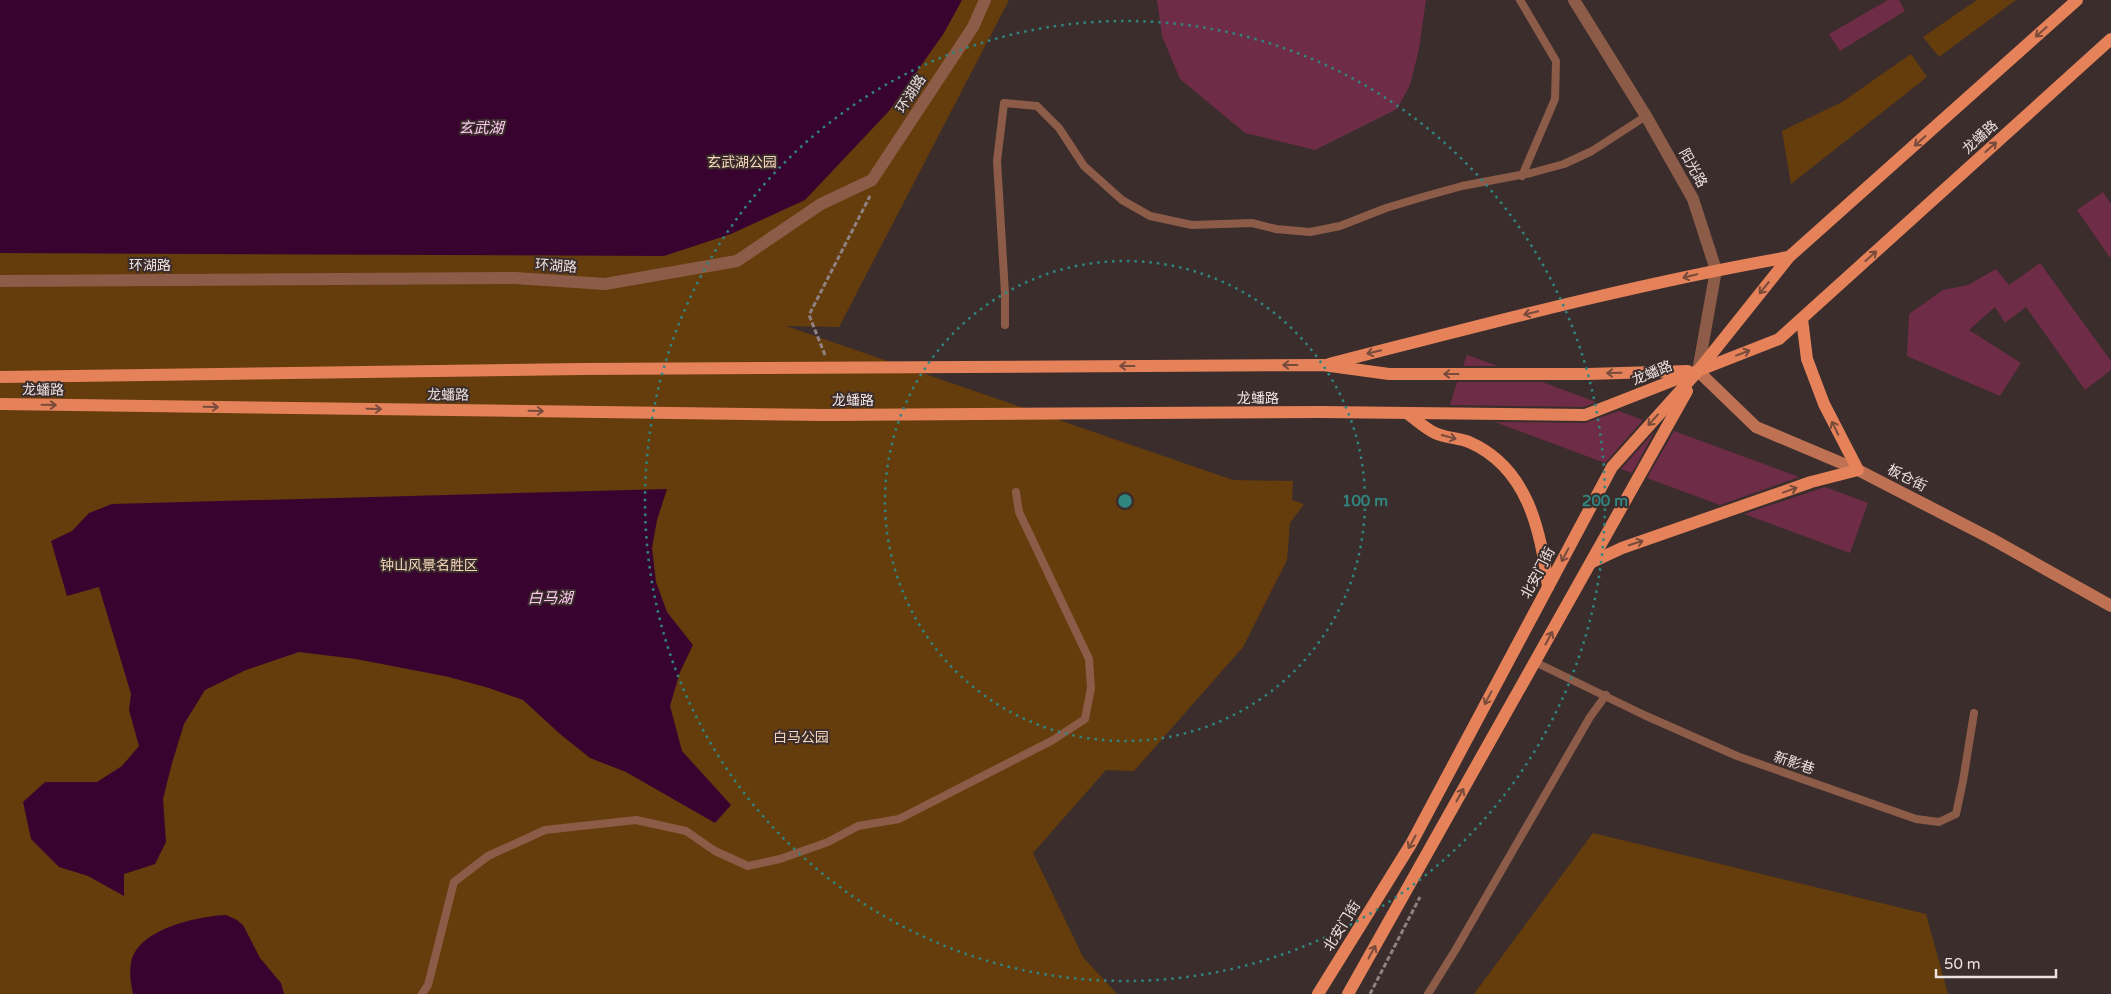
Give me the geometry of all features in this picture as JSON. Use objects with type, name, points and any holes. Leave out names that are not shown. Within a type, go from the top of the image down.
[{"type":"main road","points":[[1348,994],[1698,371],[1789,257],[2077,0]]},
{"type":"main road","name":"龙蟠路","points":[[0,404],[826,415],[1407,413],[1585,415],[1779,339],[2111,38]]},
{"type":"main road","points":[[1323,365],[1588,298],[1716,270],[1789,257]]},
{"type":"main road","points":[[1592,562],[1622,548],[1812,482],[1858,470],[1824,404],[1807,359],[1802,319]]},
{"type":"main road","name":"龙蟠路","points":[[0,377],[830,367],[1323,365],[1389,374],[1578,374],[1698,371]]},
{"type":"main road","name":"板仓街","points":[[1698,371],[1756,427],[1858,470],[1990,538],[2111,606]]},
{"type":"main road","name":"北安门街","points":[[1318,994],[1411,844],[1612,466],[1698,371]]},
{"type":"main road","points":[[1407,413],[1435,433],[1468,442],[1488,453],[1505,468],[1522,490],[1535,518],[1544,549],[1548,587]]},
{"type":"street","name":"环湖路","points":[[0,281],[515,278],[605,284],[737,261],[821,204],[872,180],[973,27],[985,0]]},
{"type":"street","name":"阳光路","points":[[1574,0],[1646,116],[1693,199],[1716,270],[1698,371]]},
{"type":"lane","points":[[1520,0],[1556,61],[1555,99],[1522,176]]},
{"type":"lane","points":[[1005,325],[997,161],[1004,104],[1037,106],[1059,128],[1084,166],[1134,208],[1150,216],[1192,225],[1252,223],[1276,229],[1310,232],[1340,226],[1386,208],[1435,193],[1462,186],[1522,176],[1564,164],[1592,151],[1646,116]]},
{"type":"lane","points":[[422,994],[431,976],[454,882],[488,856],[545,830],[636,820],[686,831],[715,851],[748,866],[780,859],[828,842],[858,826],[899,819],[1053,740],[1085,719],[1091,688],[1089,659],[1019,512],[1016,492]]},
{"type":"lane","name":"新影巷","points":[[1535,662],[1644,715],[1737,756],[1916,820],[1939,822],[1956,814],[1964,781],[1974,713]]},
{"type":"lane","points":[[1428,994],[1590,717],[1606,695]]},
{"type":"path","points":[[830,367],[810,315],[869,200],[872,180]]},
{"type":"green space","name":"钟山风景名胜区","points":[[0,0],[1009,0],[839,327],[786,326],[1233,480],[1293,481],[1292,500],[1304,504],[1290,523],[1287,560],[1243,647],[1134,771],[1106,770],[1033,853],[1083,957],[1117,994],[0,994]]},
{"type":"green space","points":[[1977,0],[2016,0],[1939,57],[1923,37]]},
{"type":"green space","points":[[1911,54],[1927,77],[1791,184],[1782,131],[1842,102]]},
{"type":"green space","points":[[1593,833],[1926,914],[1948,994],[1474,994]]},
{"type":"water","name":"玄武湖","points":[[0,0],[962,0],[944,33],[889,111],[805,200],[731,234],[664,256],[0,253]]},
{"type":"water","name":"白马湖","points":[[667,489],[657,520],[652,548],[656,582],[667,612],[693,645],[680,672],[670,706],[682,751],[731,805],[715,823],[626,772],[590,758],[523,700],[449,677],[356,659],[299,652],[246,670],[205,690],[184,724],[172,763],[163,799],[166,842],[155,864],[124,874],[124,896],[88,876],[59,867],[31,839],[23,802],[45,782],[97,782],[122,766],[139,746],[129,710],[131,694],[99,587],[67,596],[51,541],[72,531],[89,513],[112,504]]},
{"type":"water","points":[[226,915],[243,925],[260,958],[281,983],[284,994],[133,994],[130,975],[131,963],[136,951],[144,941],[156,933],[185,922]]},
{"type":"building","points":[[1157,0],[1426,0],[1419,49],[1410,85],[1397,109],[1315,150],[1245,133],[1180,79],[1162,36]]},
{"type":"building","points":[[1888,0],[1899,0],[1905,11],[1840,51],[1829,34]]},
{"type":"building","points":[[2103,192],[2111,204],[2111,259],[2077,210]]},
{"type":"building","points":[[2040,263],[2111,361],[2111,370],[2085,390],[2026,307],[2005,323],[1995,307],[1969,330],[2021,363],[2000,396],[1907,356],[1909,314],[1943,290],[1968,285],[1996,269],[2009,285]]},
{"type":"building","points":[[1467,355],[1498,366],[1463,366]]},
{"type":"building","points":[[1457,382],[1542,382],[1596,402],[1584,407],[1450,405]]},
{"type":"building","points":[[1619,411],[1643,420],[1605,463],[1495,422],[1585,423]]},
{"type":"building","points":[[1655,431],[1632,473],[1621,469]]},
{"type":"building","points":[[1674,431],[1799,477],[1720,505],[1647,478]]},
{"type":"building","points":[[1825,487],[1868,503],[1850,553],[1744,514]]},
{"type":"park label","name":"玄武湖公园","points":[[742,162]]},
{"type":"park label","name":"白马公园","points":[[801,737]]}]
